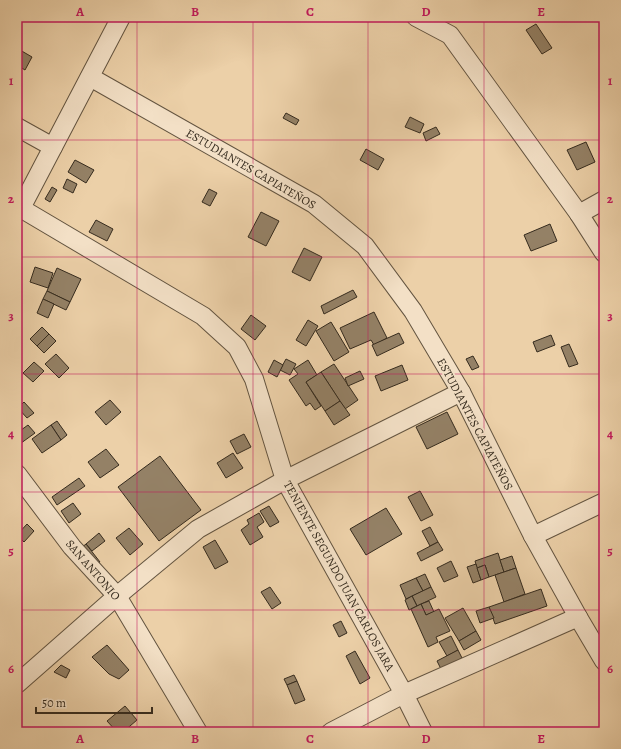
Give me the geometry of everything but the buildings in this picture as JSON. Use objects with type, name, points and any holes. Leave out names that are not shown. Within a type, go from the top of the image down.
[{"type":"street","points":[[19,207],[53,147],[121,17]]},
{"type":"street","points":[[416,17],[450,35],[579,214],[604,253]]},
{"type":"street","name":"ESTUDIANTES CAPIATEÑOS","points":[[90,76],[314,204],[365,246],[413,311],[461,392],[533,536],[604,660]]},
{"type":"street","points":[[17,127],[53,147]]},
{"type":"street","points":[[579,214],[604,200]]},
{"type":"street","name":"TENIENTE SEGUNDO JUAN CARLOS JARA","points":[[19,207],[203,316],[237,348],[254,379],[285,480],[404,694],[423,732]]},
{"type":"street","points":[[17,684],[117,596],[198,529],[285,480],[461,392]]},
{"type":"street","name":"SAN ANTONIO","points":[[17,474],[72,546],[117,596],[198,732]]},
{"type":"street","points":[[533,536],[604,502]]},
{"type":"street","points":[[331,732],[404,694],[578,617]]}]
